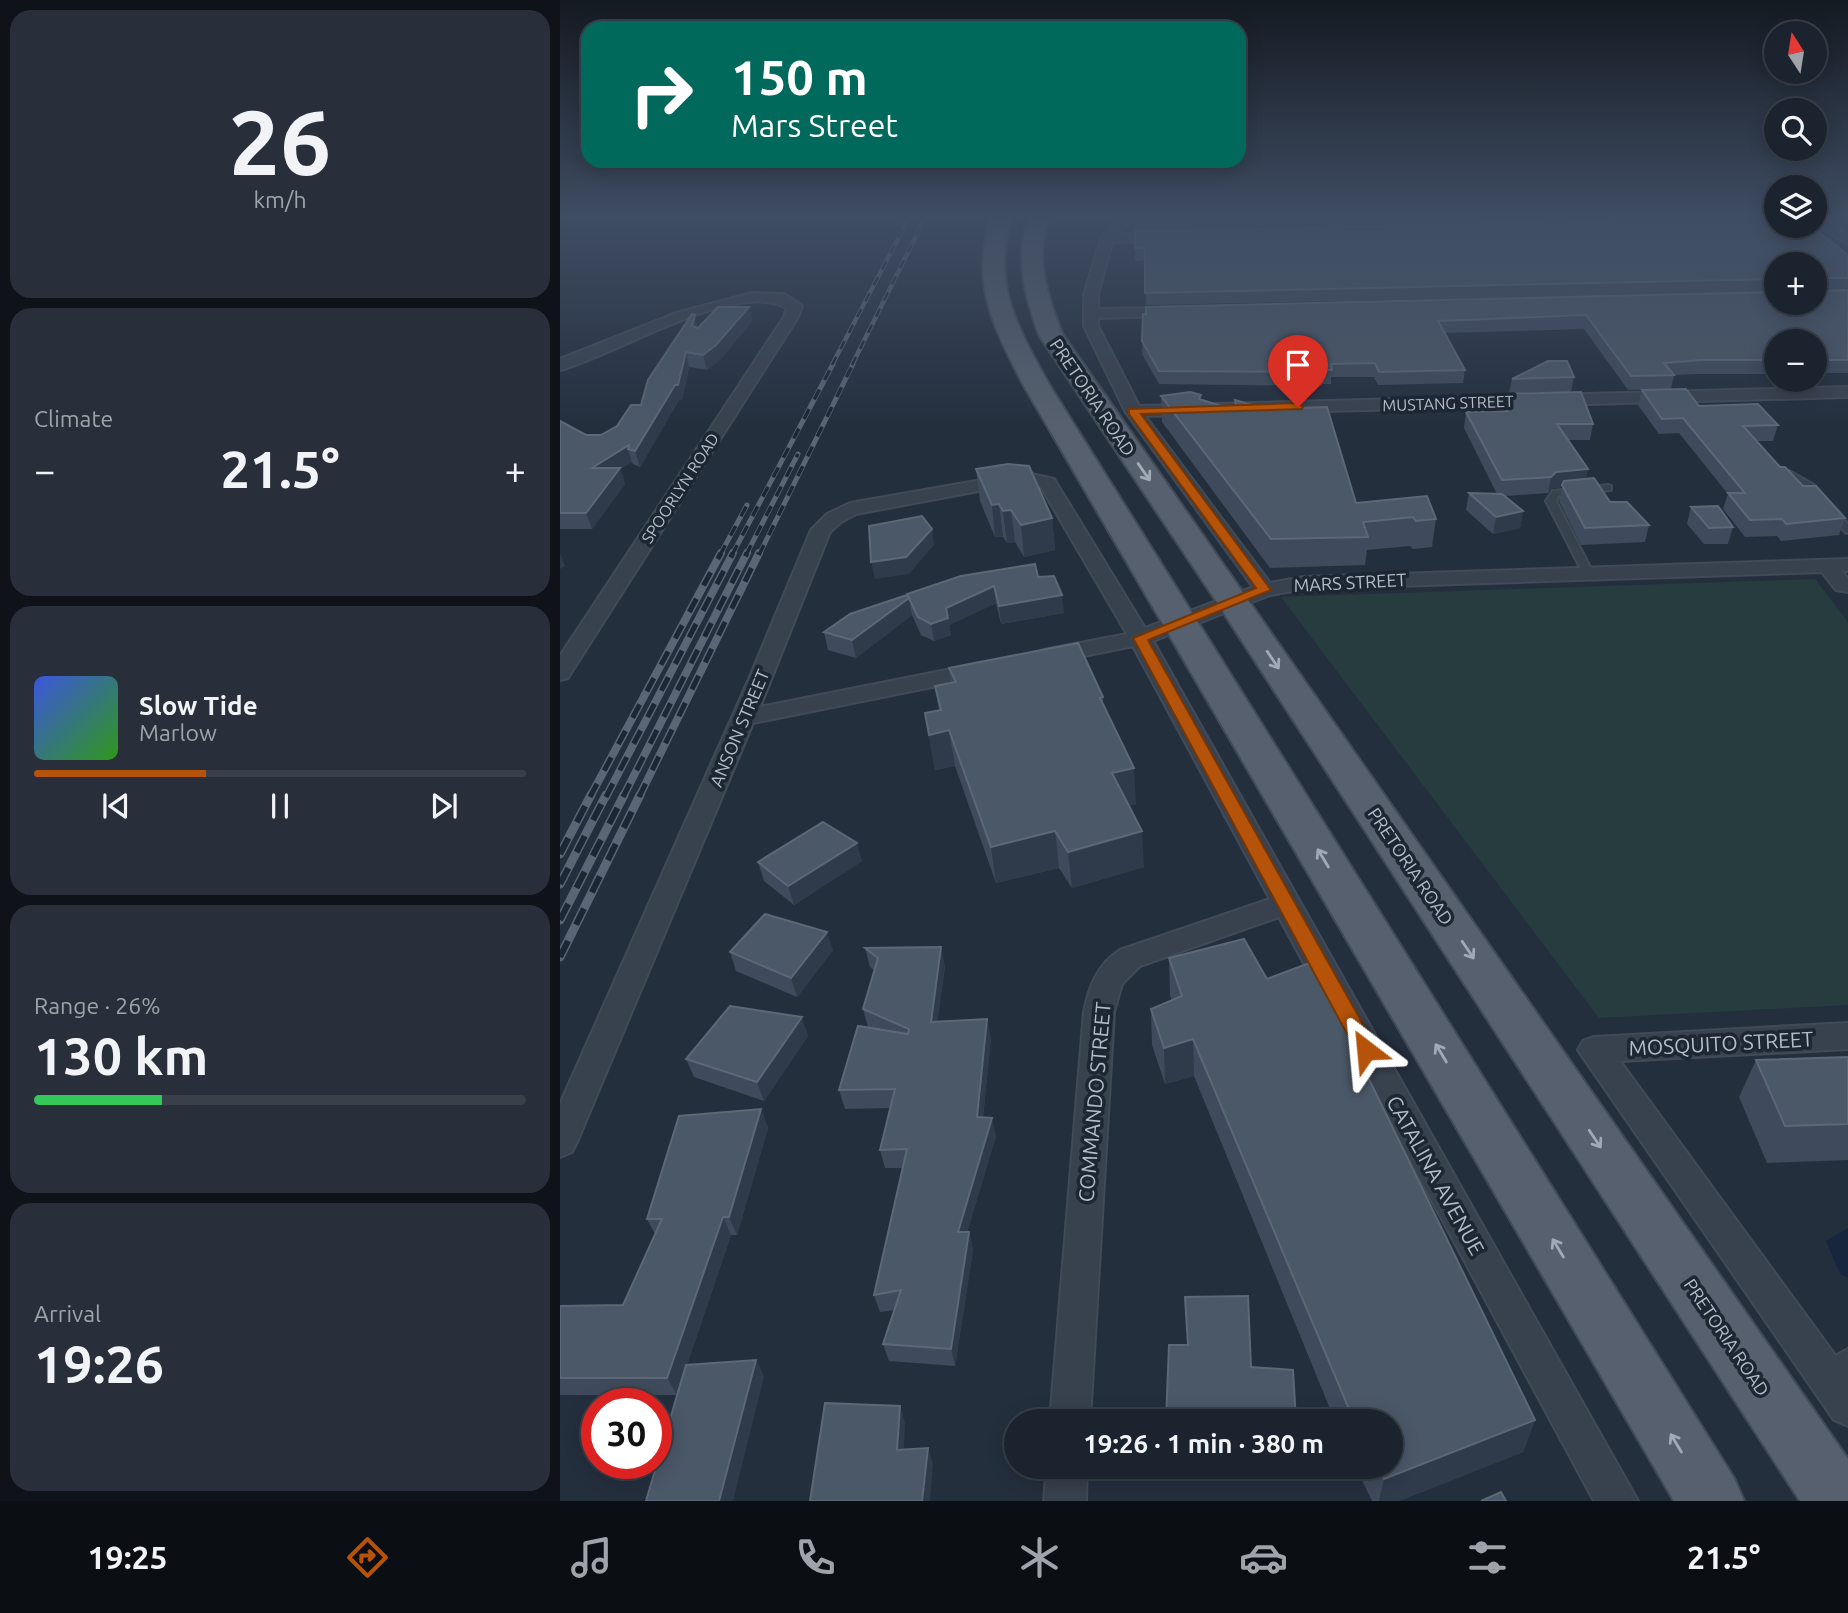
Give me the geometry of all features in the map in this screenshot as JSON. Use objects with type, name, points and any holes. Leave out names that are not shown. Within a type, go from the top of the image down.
[{"type":"main road","points":[[994,286],[1010,336],[1087,471],[1711,1501]]},
{"type":"main road","name":"PRETORIA ROAD","points":[[1036,286],[1038,302],[1051,335],[1249,595],[1838,1501]]},
{"type":"street","points":[[1094,286],[1090,314],[1095,337],[1133,411],[1249,595]]},
{"type":"street","name":"SPOORLYN ROAD","points":[[560,365],[722,302],[765,295],[781,297],[792,302],[795,308],[560,673]]},
{"type":"street","points":[[1090,314],[1186,312]]},
{"type":"street","name":"MUSTANG STREET","points":[[1133,411],[1848,392]]},
{"type":"street","name":"ANSON STREET","points":[[560,1142],[744,717],[821,530],[850,509],[1006,481],[1031,479],[1048,482]]},
{"type":"street","name":"CATALINA AVENUE","points":[[1048,482],[1140,638],[1617,1501]]},
{"type":"street","name":"MARS STREET","points":[[1032,660],[1140,638],[1249,595],[1304,583],[1838,565]]},
{"type":"street","points":[[1838,565],[1846,588]]},
{"type":"street","points":[[744,717],[1004,665]]},
{"type":"street","points":[[760,679],[780,694],[842,698]]},
{"type":"street","name":"COMMANDO STREET","points":[[1071,1409],[1099,1012],[1102,992],[1109,975],[1130,958],[1286,904]]},
{"type":"street","name":"MOSQUITO STREET","points":[[1837,1368],[1594,1050],[1848,1037]]},
{"type":"street","points":[[1837,1368],[1848,1406]]},
{"type":"street","points":[[1065,1501],[1066,1479]]},
{"type":"lane","points":[[1789,474],[1811,487],[1848,530]]},
{"type":"lane","points":[[1588,573],[1551,501],[1556,493],[1608,488]]},
{"type":"green space","points":[[1815,579],[1848,622],[1848,1005],[1599,1018],[1281,597]]},
{"type":"water","points":[[1848,1228],[1848,1278],[1840,1274],[1826,1241]]},
{"type":"building","points":[[1145,286],[1458,286],[1145,293]]},
{"type":"building","points":[[1848,290],[1848,360],[1827,360],[1827,329],[1764,329],[1764,360],[1664,363],[1674,375],[1631,376],[1586,315],[1438,321],[1465,370],[1379,372],[1375,363],[1331,364],[1332,370],[1323,372],[1159,371],[1142,341],[1143,314],[1146,314],[1146,307],[1764,292],[1764,315],[1827,315],[1827,291]]},
{"type":"building","points":[[718,307],[749,307],[716,345],[703,355],[686,352],[678,385],[675,385],[635,451],[628,449],[629,445],[592,468],[620,468],[586,513],[560,513],[560,421],[586,435],[601,435],[617,426],[631,405],[641,405],[648,380],[692,314],[695,315],[692,326],[698,328]]},
{"type":"building","points":[[1548,361],[1567,361],[1574,377],[1512,379]]},
{"type":"building","points":[[1686,389],[1699,406],[1758,404],[1778,425],[1743,426],[1780,467],[1785,467],[1803,486],[1816,486],[1845,518],[1786,524],[1782,519],[1750,520],[1728,493],[1745,493],[1683,418],[1662,419],[1642,390]]},
{"type":"building","points":[[1190,392],[1201,395],[1199,399],[1231,409],[1236,407],[1235,400],[1265,409],[1327,407],[1356,503],[1427,496],[1436,519],[1416,521],[1413,517],[1363,522],[1368,537],[1271,539],[1161,396]]},
{"type":"building","points":[[1581,392],[1593,424],[1557,424],[1588,469],[1556,472],[1551,477],[1502,480],[1466,412],[1508,411],[1499,394]]},
{"type":"building","points":[[1008,464],[1029,466],[1052,518],[1021,525],[1011,510],[1003,511],[999,504],[992,505],[976,469]]},
{"type":"building","points":[[1594,478],[1610,502],[1627,502],[1649,525],[1585,528],[1562,485],[1564,481]]},
{"type":"building","points":[[1469,493],[1502,494],[1523,511],[1496,517]]},
{"type":"building","points":[[1718,506],[1733,527],[1709,528],[1691,507]]},
{"type":"building","points":[[922,516],[932,529],[906,557],[871,562],[869,526]]},
{"type":"building","points":[[1035,564],[1038,577],[1054,576],[1062,595],[999,606],[994,586],[946,608],[948,618],[931,624],[918,617],[907,594],[961,576]]},
{"type":"building","points":[[907,595],[909,598],[852,640],[824,632],[850,614]]},
{"type":"building","points":[[1078,643],[1103,697],[1100,698],[1134,768],[1112,773],[1142,831],[1068,852],[1055,831],[991,847],[949,730],[929,735],[925,713],[941,710],[935,686],[956,682],[949,668]]},
{"type":"building","points":[[823,822],[857,843],[788,886],[758,862]]},
{"type":"building","points":[[765,914],[827,932],[791,978],[730,952]]},
{"type":"building","points":[[1244,939],[1267,979],[1312,962],[1535,1420],[1403,1472],[1403,1409],[1349,1409],[1193,1039],[1164,1048],[1151,1009],[1182,996],[1169,958]]},
{"type":"building","points":[[941,947],[931,1022],[987,1019],[977,1117],[992,1118],[958,1232],[969,1232],[951,1349],[883,1344],[901,1290],[874,1295],[907,1149],[880,1150],[895,1089],[839,1090],[858,1026],[908,1034],[909,1029],[863,1009],[878,958],[865,948]]},
{"type":"building","points":[[730,1006],[802,1017],[757,1082],[686,1059]]},
{"type":"building","points":[[1848,1057],[1848,1124],[1785,1126],[1756,1060]]},
{"type":"building","points":[[761,1109],[729,1217],[723,1217],[667,1378],[560,1378],[560,1306],[623,1305],[662,1219],[647,1219],[679,1116]]},
{"type":"building","points":[[1248,1296],[1251,1367],[1293,1370],[1295,1409],[1166,1409],[1169,1345],[1188,1345],[1185,1297]]},
{"type":"building","points":[[756,1360],[719,1501],[646,1501],[652,1479],[672,1479],[672,1413],[686,1365]]},
{"type":"building","points":[[825,1403],[900,1406],[897,1450],[928,1448],[922,1501],[810,1501]]},
{"type":"building","points":[[1501,1492],[1506,1501],[1481,1501]]},
{"type":"railway","points":[[832,365],[873,286]]},
{"type":"railway","points":[[852,365],[891,286]]},
{"type":"railway","points":[[732,555],[833,364]]},
{"type":"railway","points":[[759,555],[853,364]]},
{"type":"railway","points":[[746,555],[798,454]]},
{"type":"railway","points":[[720,555],[747,505]]},
{"type":"railway","points":[[590,797],[721,553]]},
{"type":"railway","points":[[606,797],[733,553]]},
{"type":"railway","points":[[623,797],[747,553]]},
{"type":"railway","points":[[639,797],[759,553]]},
{"type":"railway","points":[[560,854],[591,795]]},
{"type":"railway","points":[[560,884],[606,795]]},
{"type":"railway","points":[[560,920],[624,795]]},
{"type":"railway","points":[[560,957],[640,795]]},
{"type":"route","points":[[1298,407],[1133,411],[1265,590],[1140,638],[1366,1050]]}]
